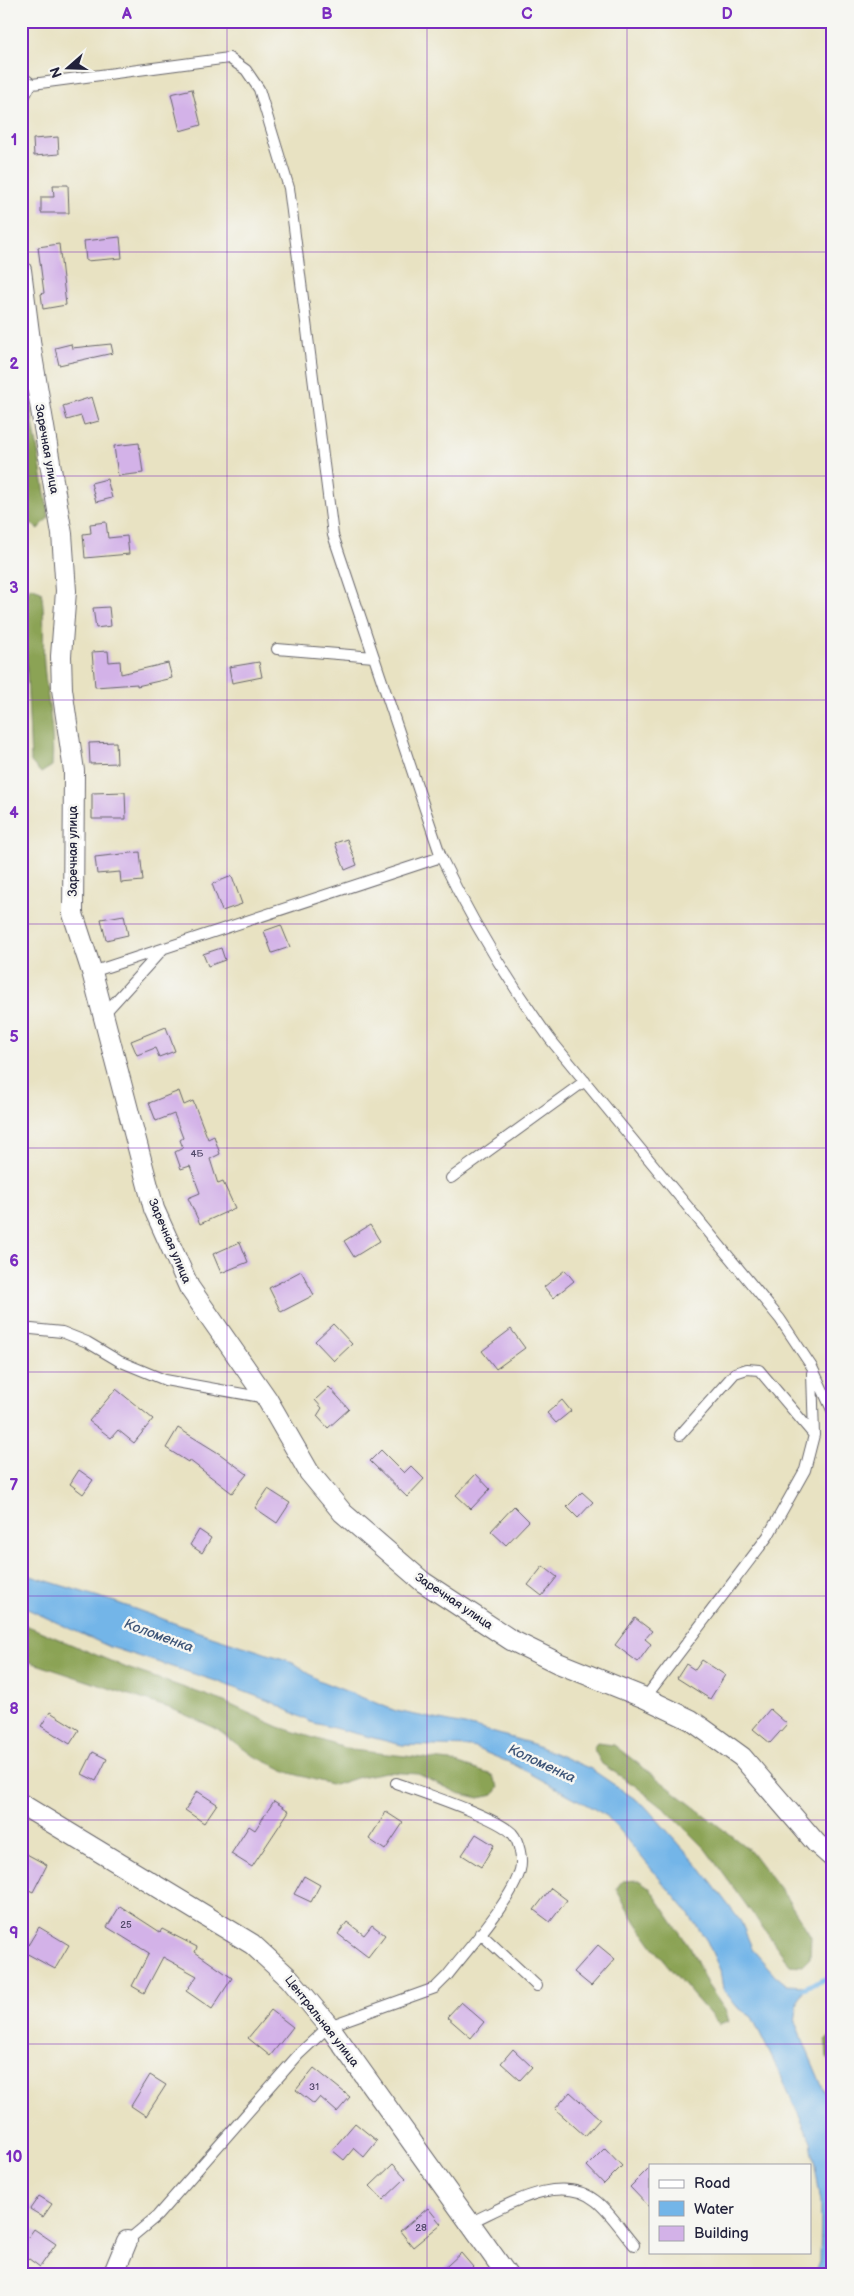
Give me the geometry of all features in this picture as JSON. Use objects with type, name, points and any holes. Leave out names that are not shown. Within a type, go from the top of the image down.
[{"type":"street","name":"Заречная улица","points":[[21,270],[32,356],[62,534],[66,591],[61,656],[62,689],[74,772],[73,914],[92,972],[154,1209],[189,1287],[266,1399],[309,1472],[343,1513],[423,1582],[511,1640],[558,1663],[645,1698],[691,1720],[742,1756],[816,1843],[833,1858]]},
{"type":"street","name":"Центральная улица","points":[[21,1804],[252,1944],[290,1979],[329,2026],[507,2275]]},
{"type":"street","points":[[113,2275],[127,2241]]},
{"type":"lane","points":[[23,89],[229,58],[246,70],[259,90],[289,188],[333,535],[441,857],[466,911],[514,990],[585,1082],[780,1319],[812,1367],[833,1412]]},
{"type":"lane","points":[[277,649],[374,658]]},
{"type":"lane","points":[[92,972],[441,857]]},
{"type":"lane","points":[[103,1015],[164,948]]},
{"type":"lane","points":[[451,1178],[585,1082]]},
{"type":"lane","points":[[21,1328],[62,1332],[87,1342],[119,1361],[165,1380],[266,1399]]},
{"type":"lane","points":[[645,1698],[768,1536],[805,1470],[814,1435],[812,1367]]},
{"type":"lane","points":[[680,1435],[735,1373],[747,1369],[760,1370],[814,1435]]},
{"type":"lane","points":[[127,2241],[157,2216],[299,2054],[329,2026],[435,1988],[447,1976],[512,1889],[520,1868],[520,1852],[513,1834],[497,1823],[396,1782]]},
{"type":"lane","points":[[480,1933],[537,1986]]},
{"type":"lane","points":[[469,2222],[527,2197],[554,2189],[575,2191],[596,2200],[634,2245]]},
{"type":"green space","points":[[21,351],[49,517],[38,529],[25,519],[21,479]]},
{"type":"green space","points":[[30,587],[41,591],[44,619],[44,665],[53,753],[52,766],[41,773],[31,762],[24,606]]},
{"type":"green space","points":[[21,1623],[127,1668],[220,1700],[279,1727],[352,1750],[450,1761],[492,1775],[499,1787],[494,1795],[479,1798],[458,1793],[418,1774],[386,1772],[359,1777],[334,1785],[290,1773],[252,1755],[215,1728],[172,1709],[21,1659]]},
{"type":"green space","points":[[597,1743],[614,1745],[751,1851],[786,1897],[811,1936],[810,1958],[802,1966],[790,1965],[706,1850],[666,1810],[634,1785],[602,1764],[593,1748]]},
{"type":"green space","points":[[639,1880],[649,1887],[691,1949],[707,1984],[725,2010],[729,2021],[719,2024],[663,1960],[638,1925],[616,1889],[622,1881]]},
{"type":"green space","points":[[833,2033],[833,2071],[827,2058],[826,2040]]},
{"type":"water","name":"Коломенка","points":[[21,1573],[115,1602],[202,1633],[293,1662],[318,1680],[396,1711],[474,1727],[533,1744],[591,1769],[644,1805],[698,1865],[741,1922],[753,1950],[775,1975],[787,1985],[805,1986],[798,2002],[795,2022],[833,2112],[833,2275],[815,2275],[820,2262],[821,2202],[811,2142],[752,2017],[737,2007],[723,1989],[720,1970],[707,1941],[685,1909],[607,1816],[513,1764],[472,1747],[402,1745],[310,1722],[274,1703],[219,1682],[110,1647],[21,1606]]},
{"type":"building","points":[[192,89],[201,125],[180,131],[171,94]]},
{"type":"building","points":[[58,137],[59,154],[34,156],[33,139]]},
{"type":"building","points":[[53,185],[68,185],[69,213],[41,213],[41,197],[54,197]]},
{"type":"building","points":[[120,237],[122,258],[86,261],[84,241]]},
{"type":"building","points":[[59,244],[66,305],[43,309],[41,294],[44,293],[38,247]]},
{"type":"building","points":[[71,344],[72,348],[111,344],[113,353],[59,365],[55,348]]},
{"type":"building","points":[[92,397],[99,421],[84,425],[81,416],[67,420],[63,406]]},
{"type":"building","points":[[139,443],[143,473],[118,476],[114,446]]},
{"type":"building","points":[[107,479],[112,498],[96,502],[91,483]]},
{"type":"building","points":[[106,522],[108,538],[127,536],[129,554],[85,558],[83,534],[91,533],[90,524]]},
{"type":"building","points":[[109,607],[111,626],[96,628],[93,608]]},
{"type":"building","points":[[108,651],[109,662],[120,661],[121,674],[168,663],[172,678],[137,686],[137,684],[95,687],[92,652]]},
{"type":"building","points":[[259,662],[262,677],[232,683],[229,667]]},
{"type":"building","points":[[116,742],[117,763],[90,764],[89,743]]},
{"type":"building","points":[[125,792],[126,819],[92,819],[92,793]]},
{"type":"building","points":[[347,839],[357,865],[345,870],[335,843]]},
{"type":"building","points":[[140,852],[143,881],[121,883],[120,872],[97,874],[95,857]]},
{"type":"building","points":[[232,876],[242,904],[222,911],[212,884]]},
{"type":"building","points":[[124,915],[128,935],[106,940],[101,919]]},
{"type":"building","points":[[281,925],[290,947],[272,953],[264,931]]},
{"type":"building","points":[[221,948],[225,960],[208,966],[203,954]]},
{"type":"building","points":[[166,1027],[175,1051],[159,1057],[155,1048],[137,1055],[131,1041]]},
{"type":"building","points":[[179,1091],[184,1105],[193,1101],[208,1139],[214,1136],[220,1154],[210,1159],[218,1184],[223,1182],[235,1208],[200,1224],[188,1198],[200,1193],[190,1166],[181,1169],[175,1152],[183,1148],[180,1140],[183,1138],[174,1114],[156,1121],[149,1103]]},
{"type":"building","points":[[370,1225],[380,1241],[354,1257],[344,1241]]},
{"type":"building","points":[[240,1242],[248,1262],[221,1273],[213,1254]]},
{"type":"building","points":[[565,1270],[574,1281],[553,1298],[544,1287]]},
{"type":"building","points":[[301,1271],[314,1295],[281,1312],[269,1288]]},
{"type":"building","points":[[333,1324],[352,1344],[334,1361],[315,1341]]},
{"type":"building","points":[[511,1329],[525,1348],[496,1369],[482,1351]]},
{"type":"building","points":[[329,1387],[349,1409],[328,1428],[317,1416],[322,1408],[315,1400]]},
{"type":"building","points":[[116,1389],[153,1419],[134,1443],[118,1430],[111,1438],[89,1421]]},
{"type":"building","points":[[562,1400],[571,1411],[556,1423],[547,1413]]},
{"type":"building","points":[[178,1428],[220,1454],[247,1474],[232,1493],[189,1460],[188,1462],[166,1448]]},
{"type":"building","points":[[381,1450],[404,1473],[411,1466],[424,1479],[407,1497],[370,1461]]},
{"type":"building","points":[[79,1470],[93,1480],[83,1494],[70,1484]]},
{"type":"building","points":[[476,1474],[490,1489],[471,1509],[456,1495]]},
{"type":"building","points":[[268,1489],[290,1503],[277,1523],[255,1508]]},
{"type":"building","points":[[582,1492],[593,1502],[578,1518],[567,1507]]},
{"type":"building","points":[[514,1506],[529,1521],[506,1545],[491,1531]]},
{"type":"building","points":[[199,1530],[211,1538],[202,1553],[190,1545]]},
{"type":"building","points":[[543,1566],[557,1577],[542,1596],[528,1585]]},
{"type":"building","points":[[635,1618],[652,1631],[645,1639],[651,1644],[638,1662],[615,1645]]},
{"type":"building","points":[[702,1660],[725,1675],[710,1699],[677,1678],[686,1664],[695,1670]]},
{"type":"building","points":[[770,1709],[787,1724],[770,1743],[753,1729]]},
{"type":"building","points":[[50,1712],[79,1730],[70,1744],[41,1726]]},
{"type":"building","points":[[93,1752],[107,1759],[96,1781],[82,1774]]},
{"type":"building","points":[[197,1791],[217,1804],[204,1823],[185,1810]]},
{"type":"building","points":[[274,1801],[289,1811],[252,1867],[231,1854],[249,1826],[255,1830]]},
{"type":"building","points":[[386,1812],[403,1823],[385,1850],[369,1839]]},
{"type":"building","points":[[476,1834],[494,1845],[481,1867],[462,1855]]},
{"type":"building","points":[[21,1851],[47,1865],[33,1892],[21,1886]]},
{"type":"building","points":[[304,1876],[320,1885],[311,1902],[294,1894]]},
{"type":"building","points":[[551,1888],[567,1900],[550,1922],[534,1910]]},
{"type":"building","points":[[120,1906],[160,1932],[162,1929],[197,1947],[195,1952],[232,1978],[212,2009],[186,1991],[197,1976],[163,1957],[144,1993],[132,1986],[149,1953],[107,1927]]},
{"type":"building","points":[[347,1922],[364,1935],[372,1925],[385,1935],[368,1957],[338,1934]]},
{"type":"building","points":[[39,1927],[69,1945],[55,1969],[24,1952]]},
{"type":"building","points":[[598,1945],[615,1959],[591,1986],[574,1972]]},
{"type":"building","points":[[461,2002],[484,2022],[471,2038],[447,2017]]},
{"type":"building","points":[[271,2010],[293,2027],[270,2056],[248,2038]]},
{"type":"building","points":[[513,2049],[532,2067],[520,2080],[501,2063]]},
{"type":"building","points":[[314,2068],[350,2097],[337,2112],[320,2097],[314,2104],[296,2090]]},
{"type":"building","points":[[150,2075],[166,2085],[146,2116],[131,2106]]},
{"type":"building","points":[[570,2092],[600,2119],[585,2136],[555,2109]]},
{"type":"building","points":[[355,2123],[377,2141],[364,2157],[354,2148],[344,2160],[332,2150]]},
{"type":"building","points":[[605,2148],[622,2166],[604,2184],[587,2166]]},
{"type":"building","points":[[393,2164],[406,2178],[383,2200],[370,2186]]},
{"type":"building","points":[[649,2168],[649,2207],[630,2187]]},
{"type":"building","points":[[39,2196],[52,2204],[43,2217],[30,2209]]},
{"type":"building","points":[[428,2208],[441,2224],[413,2247],[400,2231]]},
{"type":"building","points":[[34,2229],[56,2244],[40,2267],[21,2253],[21,2248]]},
{"type":"building","points":[[461,2253],[473,2267],[465,2275],[437,2275]]},
{"type":"waterway","points":[[801,1989],[833,1976]]}]
